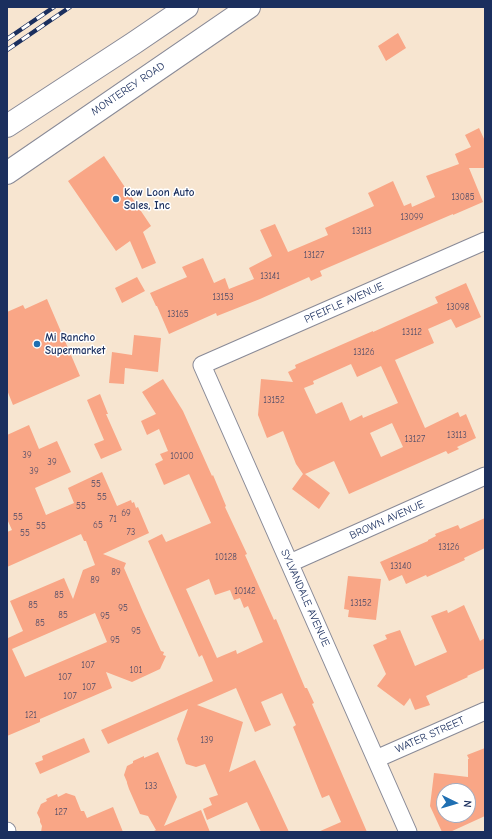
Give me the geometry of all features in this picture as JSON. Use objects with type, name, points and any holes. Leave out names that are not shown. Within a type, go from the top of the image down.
[{"type":"main road","points":[[7,126],[187,7]]},
{"type":"main road","name":"MONTEREY ROAD","points":[[7,173],[248,7]]},
{"type":"street","name":"PFEIFLE AVENUE","points":[[202,365],[485,241]]},
{"type":"street","name":"SYLVANDALE AVENUE","points":[[202,365],[408,832]]},
{"type":"street","name":"BROWN AVENUE","points":[[290,563],[485,476]]},
{"type":"street","name":"WATER STREET","points":[[376,759],[485,711]]},
{"type":"building","points":[[398,33],[406,48],[386,61],[378,46]]},
{"type":"building","points":[[479,128],[485,141],[485,168],[469,168],[483,202],[320,271],[322,276],[311,281],[309,277],[260,299],[217,316],[216,313],[169,334],[150,293],[187,277],[182,267],[203,258],[214,283],[225,278],[229,289],[254,279],[249,268],[272,256],[260,230],[275,224],[288,252],[328,235],[325,228],[374,206],[368,193],[393,181],[404,206],[411,203],[412,207],[435,197],[426,176],[459,164],[455,154],[471,147],[465,135]]},
{"type":"building","points":[[104,156],[151,226],[143,232],[156,263],[142,269],[130,241],[116,251],[68,181]]},
{"type":"building","points":[[137,277],[145,291],[122,303],[115,288]]},
{"type":"building","points":[[466,283],[481,317],[456,328],[451,319],[428,329],[434,343],[395,360],[425,428],[458,412],[460,417],[466,414],[476,438],[457,447],[459,449],[448,454],[446,451],[349,494],[334,461],[305,474],[330,493],[319,509],[292,489],[303,474],[296,464],[283,431],[267,438],[258,415],[261,379],[293,382],[288,372],[296,368],[295,365],[438,303],[435,297]],"holes":[[[351,364],[357,377],[381,366],[398,403],[363,418],[362,415],[350,421],[342,402],[316,414],[304,388],[314,384],[313,381]],[[392,423],[403,447],[381,457],[370,433]]]},
{"type":"building","name":"Mi Rancho Supermarket","points":[[47,299],[80,376],[13,405],[7,390],[7,312],[23,305],[25,309]]},
{"type":"building","points":[[134,335],[161,338],[158,372],[125,368],[124,384],[109,383],[112,352],[132,355]]},
{"type":"building","points":[[163,379],[183,411],[212,476],[213,475],[226,506],[225,507],[247,554],[245,555],[274,620],[276,619],[305,688],[307,688],[314,703],[312,704],[367,832],[318,832],[341,822],[329,795],[322,798],[293,727],[296,725],[282,693],[261,702],[271,725],[255,732],[236,688],[197,705],[243,722],[229,772],[255,760],[289,832],[261,832],[247,802],[207,820],[203,809],[212,805],[209,798],[218,795],[205,764],[196,767],[186,764],[177,739],[188,709],[108,744],[101,730],[213,681],[202,655],[199,657],[148,541],[162,534],[166,542],[211,523],[189,474],[164,485],[155,464],[163,460],[160,454],[168,451],[159,429],[147,435],[141,421],[156,414],[142,392]],"holes":[[[209,579],[215,595],[230,590],[234,600],[240,598],[244,608],[248,606],[263,642],[237,654],[236,650],[217,658],[186,589]]]},
{"type":"building","points":[[100,394],[108,414],[106,414],[122,450],[101,459],[94,444],[104,440],[87,400]]},
{"type":"building","points":[[29,425],[39,449],[57,441],[71,472],[35,488],[46,515],[74,503],[68,488],[102,472],[117,506],[131,500],[132,503],[134,502],[136,508],[138,507],[149,533],[103,554],[126,563],[124,568],[161,651],[164,652],[163,655],[166,656],[160,669],[132,682],[106,672],[112,688],[40,719],[40,722],[7,736],[7,636],[8,638],[23,631],[10,601],[64,578],[73,599],[83,570],[95,565],[86,541],[84,541],[81,534],[7,567],[7,532],[12,530],[7,519],[7,435]],"holes":[[[95,613],[107,642],[25,677],[12,649]]]},
{"type":"building","points":[[485,518],[485,548],[464,558],[465,560],[427,577],[426,575],[406,584],[402,575],[389,581],[380,562],[428,541],[436,536],[435,534],[458,525],[460,529]]},
{"type":"building","points":[[348,576],[381,579],[376,620],[348,617],[349,610],[344,609]]},
{"type":"building","points":[[464,605],[480,641],[485,638],[485,668],[426,696],[430,705],[415,710],[410,698],[404,706],[377,686],[386,674],[373,645],[387,639],[385,635],[400,630],[415,666],[447,652],[431,616],[447,610],[448,613]]},
{"type":"building","points":[[84,738],[90,752],[40,774],[35,763],[43,760],[42,756]]},
{"type":"building","points":[[485,748],[485,816],[476,820],[476,783],[436,783],[436,819],[430,806],[434,773],[468,777],[469,759],[467,755]]},
{"type":"building","points":[[158,752],[177,797],[164,826],[201,810],[210,832],[152,832],[156,830],[148,816],[140,814],[124,775],[127,766],[133,763],[133,761]]},
{"type":"building","points":[[66,793],[75,796],[81,811],[84,811],[87,818],[113,807],[123,832],[41,832],[42,826],[37,813],[41,804],[47,801],[46,799],[57,794],[58,797]]},
{"type":"building","points":[[438,823],[470,823],[450,832],[442,832]]},
{"type":"railway","points":[[7,39],[54,7]]},
{"type":"railway","points":[[7,50],[70,7]]},
{"type":"place","name":"Kow Loon Auto Sales, Inc","points":[[116,199]]},
{"type":"place","name":"Mi Rancho Supermarket","points":[[37,344]]}]
